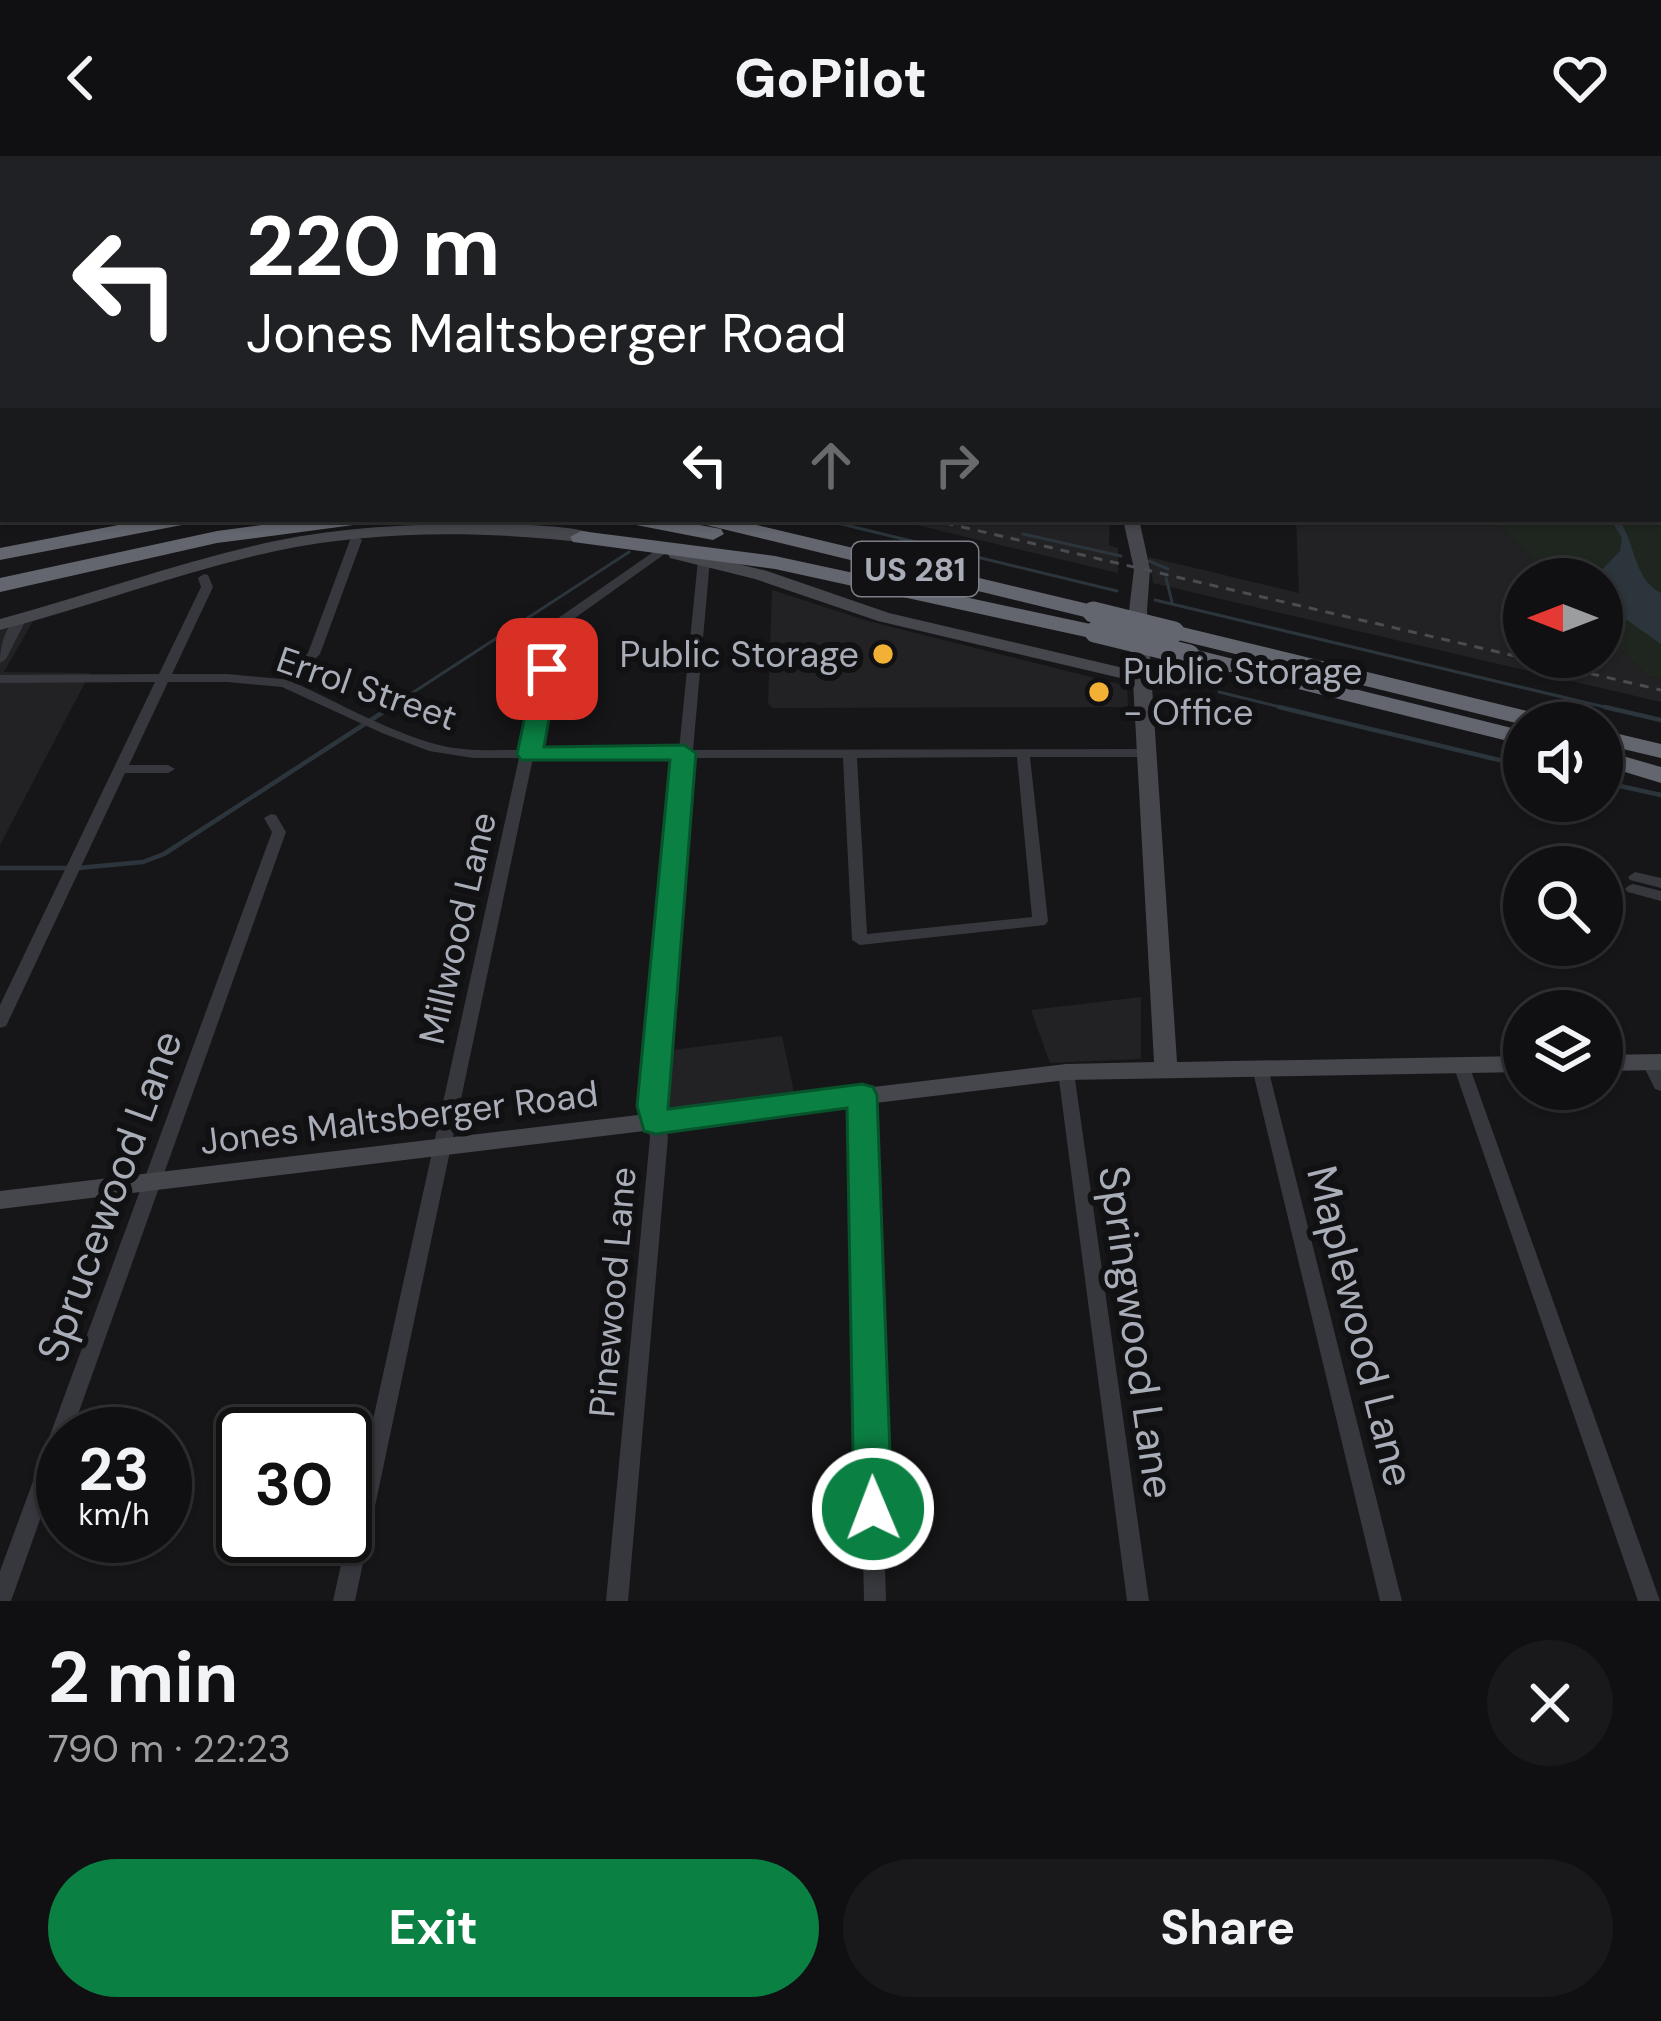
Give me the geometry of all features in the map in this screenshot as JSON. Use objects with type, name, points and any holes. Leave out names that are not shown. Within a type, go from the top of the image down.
[{"type":"highway","points":[[0,549],[123,522]]},
{"type":"highway","points":[[0,549],[167,522]]},
{"type":"highway","points":[[0,568],[254,522]]},
{"type":"highway","name":"US 281","points":[[649,522],[1094,622],[1174,632],[1503,712]]},
{"type":"highway","name":"US 281","points":[[726,522],[1094,622],[1189,656],[1503,733]]},
{"type":"highway","points":[[577,528],[649,528],[833,563]]},
{"type":"highway","points":[[577,528],[1094,622]]},
{"type":"highway","points":[[0,585],[218,537],[355,530]]},
{"type":"highway","points":[[1623,742],[1661,752]]},
{"type":"highway","points":[[1623,763],[1661,773]]},
{"type":"main road","points":[[1129,522],[1130,598],[1138,611],[1166,1070]]},
{"type":"main road","points":[[0,626],[200,572],[271,547],[358,533],[577,528],[704,560],[903,622],[1142,679]]},
{"type":"main road","points":[[0,615],[200,572]]},
{"type":"main road","name":"Jones Maltsberger Road","points":[[0,1200],[1066,1072],[1503,1064]]},
{"type":"main road","points":[[1623,1066],[1658,1070]]},
{"type":"street","points":[[286,683],[314,654],[355,530]]},
{"type":"street","name":"Millwood Lane","points":[[344,1601],[557,621],[662,550]]},
{"type":"street","name":"Pinewood Lane","points":[[617,1601],[659,1137],[652,1106],[704,560]]},
{"type":"street","points":[[0,1022],[207,587],[200,572]]},
{"type":"street","points":[[0,659],[20,620]]},
{"type":"street","name":"Errol Street","points":[[0,680],[286,683],[387,730],[456,752],[1147,753]]},
{"type":"street","points":[[850,753],[860,940],[1040,921],[1023,753]]},
{"type":"street","points":[[121,769],[168,770]]},
{"type":"street","name":"Sprucewood Lane","points":[[0,1601],[279,832],[271,818]]},
{"type":"street","points":[[1661,883],[1634,883],[1661,896]]},
{"type":"street","points":[[1461,1065],[1649,1601]]},
{"type":"street","name":"Maplewood Lane","points":[[1260,1068],[1391,1601]]},
{"type":"street","name":"Springwood Lane","points":[[1066,1072],[1138,1601]]},
{"type":"street","points":[[862,1095],[875,1601]]},
{"type":"shaded area","points":[[904,522],[1110,522],[1109,545],[1118,548],[1118,573]]},
{"type":"shaded area","points":[[1296,522],[1496,522],[1531,558],[1503,558],[1503,665],[1153,583],[1149,557],[1299,593]]},
{"type":"shaded area","points":[[1496,522],[1661,522],[1661,679],[1647,676],[1623,651],[1623,558],[1531,558]]},
{"type":"shaded area","points":[[1612,522],[1620,522],[1639,569],[1661,593],[1661,644],[1623,617],[1623,558],[1613,558],[1622,538]]},
{"type":"shaded area","name":"Public Storage","points":[[772,590],[868,621],[1127,686],[1128,707],[773,708],[768,704]]},
{"type":"shaded area","points":[[33,621],[4,672],[90,673],[0,845],[0,630]]},
{"type":"shaded area","points":[[1623,651],[1647,676],[1661,679],[1661,702],[1559,678],[1623,678]]},
{"type":"shaded area","points":[[1141,997],[1141,1059],[1050,1063],[1031,1010]]},
{"type":"shaded area","points":[[782,1036],[795,1097],[677,1111],[660,1106],[665,1051]]},
{"type":"waterway","points":[[833,522],[1117,591]]},
{"type":"waterway","points":[[1023,534],[1121,556]]},
{"type":"waterway","points":[[386,710],[629,552]]},
{"type":"waterway","points":[[1149,561],[1168,569]]},
{"type":"waterway","points":[[1166,578],[1172,602]]},
{"type":"waterway","points":[[1155,600],[1583,702]]},
{"type":"waterway","points":[[1219,692],[1292,710]]},
{"type":"waterway","points":[[78,868],[143,862],[164,854],[391,707]]},
{"type":"waterway","points":[[1279,707],[1503,761]]},
{"type":"waterway","points":[[1623,711],[1661,720]]},
{"type":"waterway","points":[[1623,787],[1661,795]]},
{"type":"waterway","points":[[0,868],[66,868]]},
{"type":"railway","points":[[941,522],[1661,690]]},
{"type":"place","name":"Public Storage","points":[[883,654]]},
{"type":"place","name":"Public Storage - Office","points":[[1099,692]]},
{"type":"route","points":[[547,669],[530,754],[684,753],[652,1106],[656,1123],[862,1095],[873,1509]]}]
